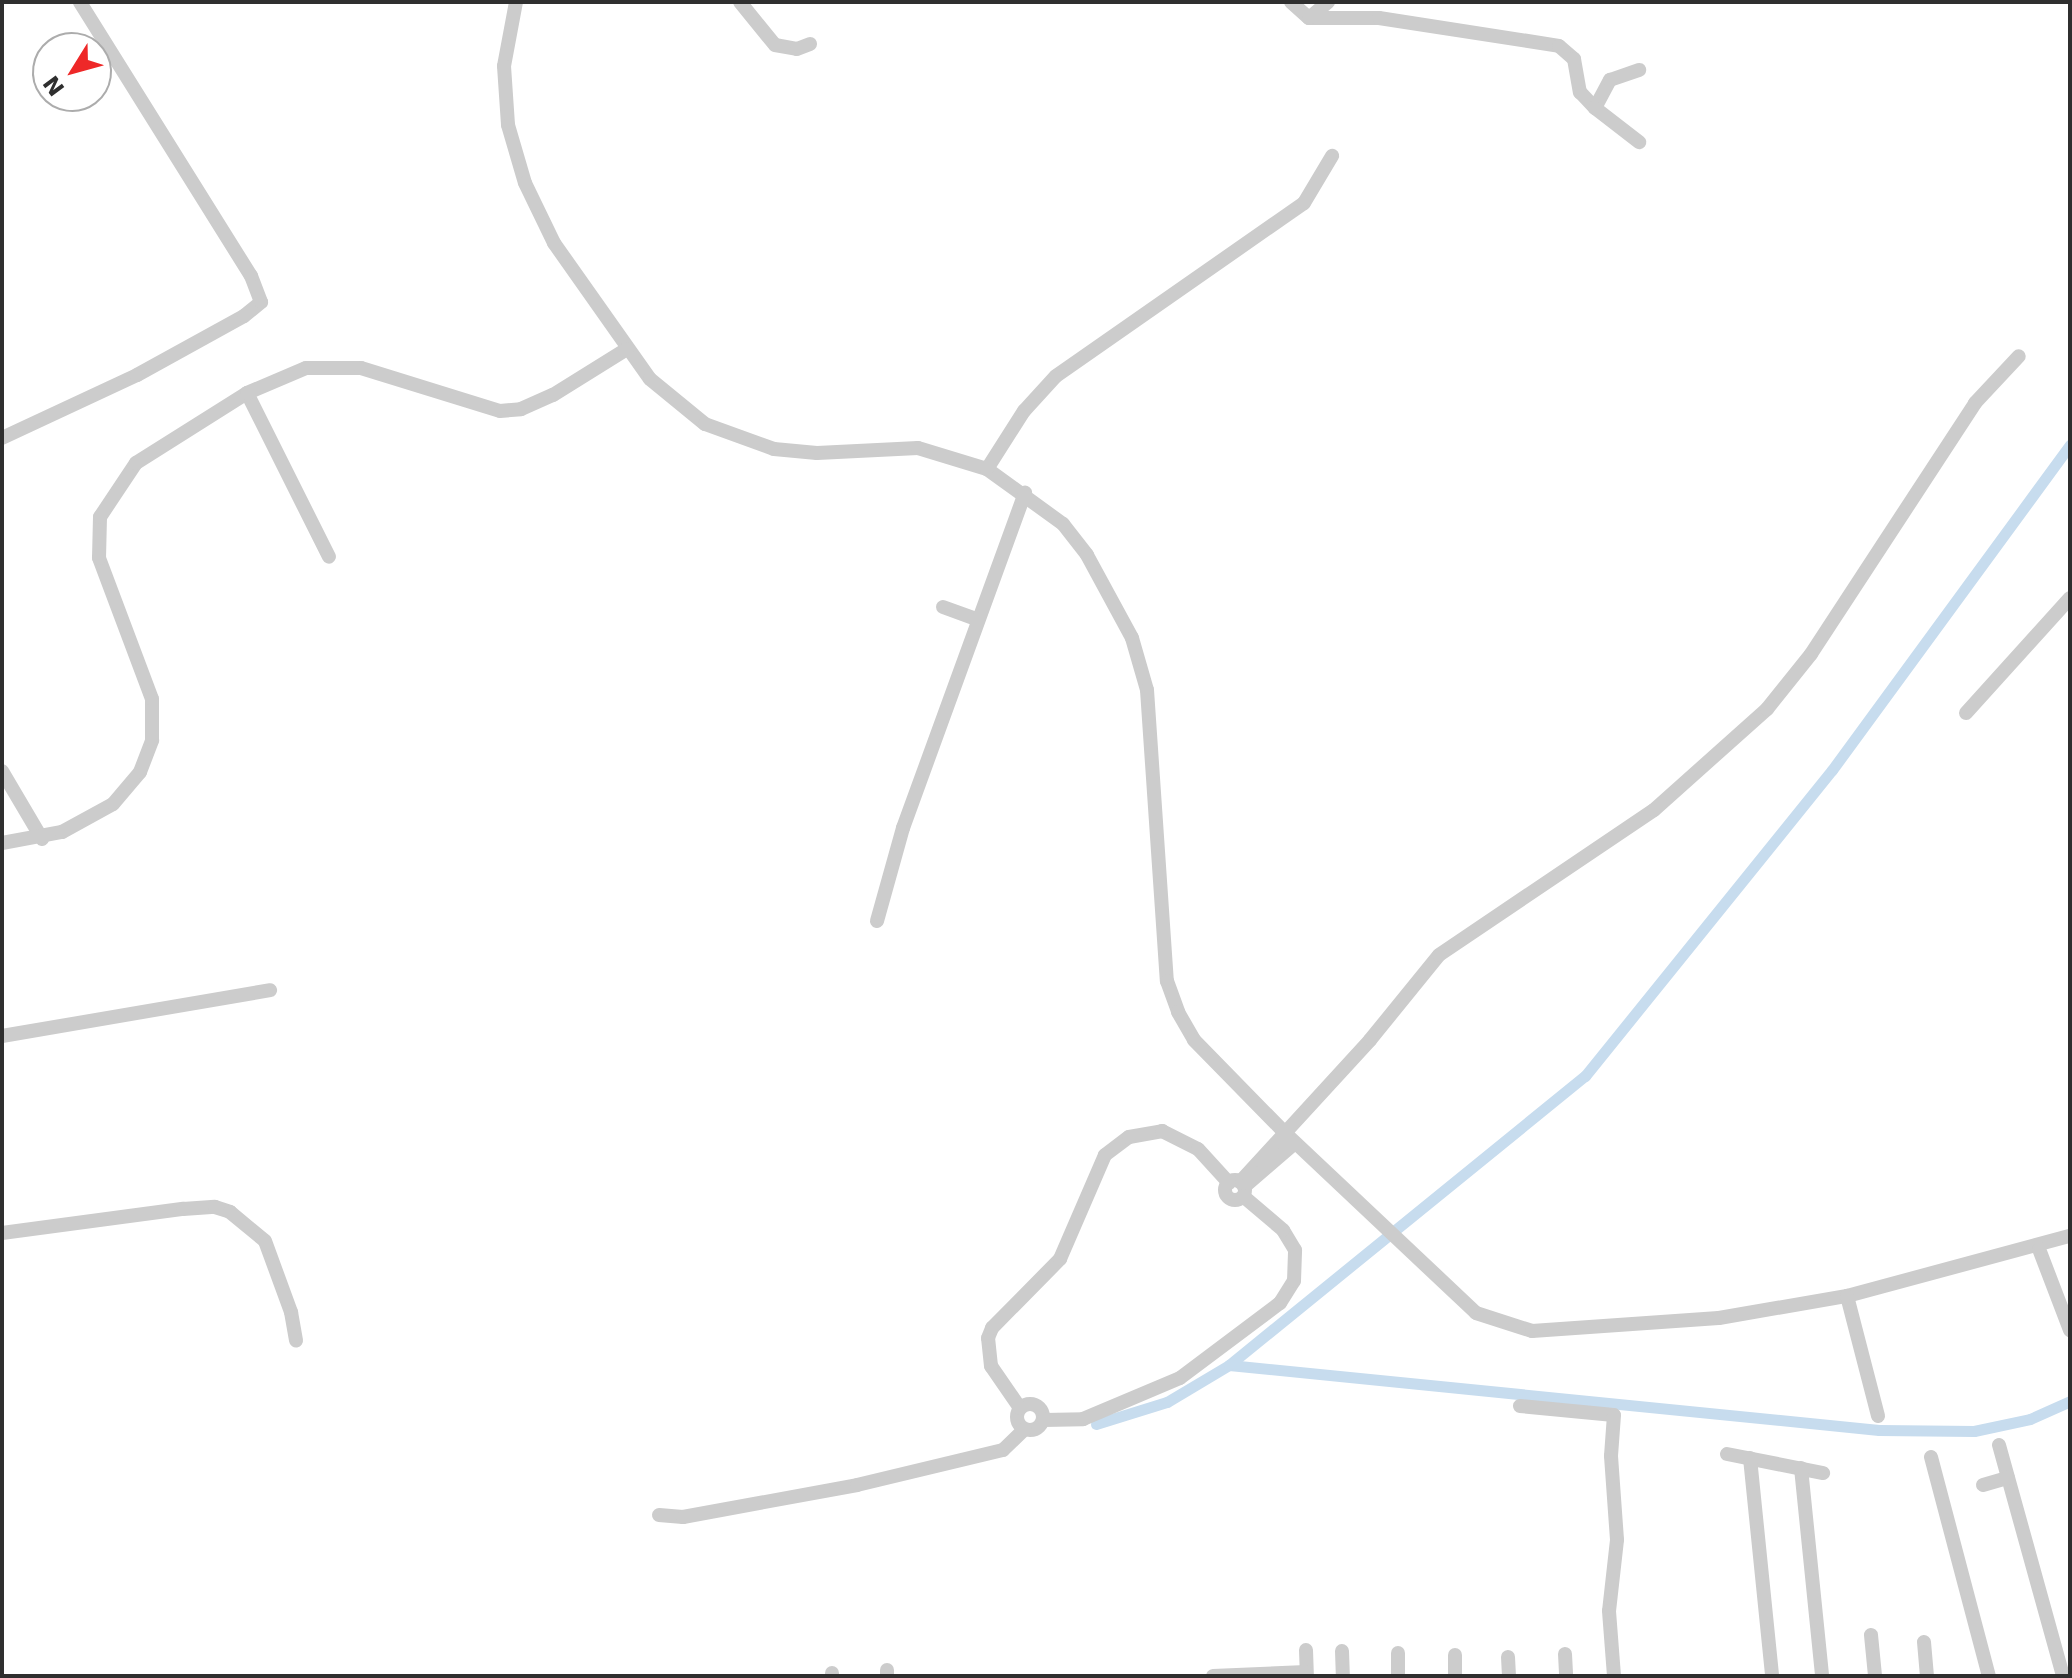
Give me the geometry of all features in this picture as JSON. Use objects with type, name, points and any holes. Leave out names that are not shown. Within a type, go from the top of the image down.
[{"type":"street","points":[[2,438],[137,375],[261,302],[251,276],[80,2]]},
{"type":"street","points":[[516,2],[504,66],[508,125],[525,183],[554,243],[627,349],[677,405],[738,439],[817,453],[918,448],[987,469],[1025,492],[1063,524],[1087,555],[1132,638],[1147,690],[1167,981],[1178,1012],[1194,1040],[1283,1131],[1476,1313],[1519,1330],[1719,1318],[1847,1296],[2039,1249],[2070,1236]]},
{"type":"street","points":[[740,2],[775,45],[788,49],[810,44]]},
{"type":"street","points":[[1291,2],[1309,18],[1365,16],[1559,46],[1574,59],[1580,92],[1595,108],[1639,142]]},
{"type":"street","points":[[1309,18],[1328,2]]},
{"type":"street","points":[[1595,108],[1610,80],[1639,70]]},
{"type":"street","points":[[987,469],[1024,411],[1056,376],[1304,203],[1332,156]]},
{"type":"street","points":[[2,843],[42,839],[113,804],[140,772],[152,740],[152,699],[99,558],[100,517],[107,502],[136,463],[247,393],[285,374],[331,366],[361,368],[485,408],[521,409],[627,349]]},
{"type":"street","points":[[1239,1187],[1263,1163],[1283,1131],[1370,1040],[1439,955],[1654,810],[1767,709],[1811,654],[1975,403],[2019,356]]},
{"type":"street","points":[[247,393],[329,557]]},
{"type":"street","points":[[877,921],[903,828],[1025,492]]},
{"type":"street","points":[[1966,713],[2070,598]]},
{"type":"street","points":[[943,607],[978,620]]},
{"type":"street","points":[[2,771],[42,839]]},
{"type":"street","points":[[2,1036],[270,990]]},
{"type":"street","points":[[1025,1429],[1018,1422],[1020,1408],[991,1366],[988,1338],[1060,1259],[1105,1155],[1129,1137],[1162,1131],[1198,1149],[1283,1230],[1295,1250],[1294,1281],[1280,1303],[1180,1378],[1083,1419],[1044,1420]]},
{"type":"street","points":[[1263,1163],[1295,1143]]},
{"type":"street","points":[[2,1233],[183,1209],[215,1207],[230,1212],[265,1241],[291,1312],[296,1341]]},
{"type":"street","points":[[2039,1249],[2070,1330]]},
{"type":"street","points":[[1847,1296],[1878,1416]]},
{"type":"street","points":[[1020,1408],[1037,1404],[1044,1420]]},
{"type":"street","points":[[1520,1406],[1614,1415],[1611,1481],[1617,1540],[1609,1611],[1614,1676]]},
{"type":"street","points":[[659,1515],[683,1517],[872,1482],[1003,1450],[1025,1429],[1038,1428],[1044,1420]]},
{"type":"street","points":[[1999,1445],[2063,1676]]},
{"type":"street","points":[[1727,1454],[1823,1473]]},
{"type":"street","points":[[1931,1457],[1989,1676]]},
{"type":"street","points":[[1750,1458],[1772,1676]]},
{"type":"street","points":[[1801,1468],[1822,1676]]},
{"type":"street","points":[[1983,1485],[2008,1478]]},
{"type":"street","points":[[1871,1635],[1875,1676]]},
{"type":"street","points":[[1924,1642],[1927,1676]]},
{"type":"street","points":[[1213,1676],[1306,1674],[1306,1650]]},
{"type":"street","points":[[1342,1651],[1343,1676]]},
{"type":"street","points":[[1398,1653],[1398,1676]]},
{"type":"street","points":[[1565,1654],[1566,1676]]},
{"type":"street","points":[[1455,1655],[1455,1676]]},
{"type":"street","points":[[1508,1657],[1509,1676]]},
{"type":"waterway","points":[[1096,1424],[1167,1402],[1229,1365],[1585,1076],[1832,770],[2070,445]]},
{"type":"waterway","points":[[1229,1365],[1879,1430],[1974,1431],[2030,1419],[2070,1401]]}]
